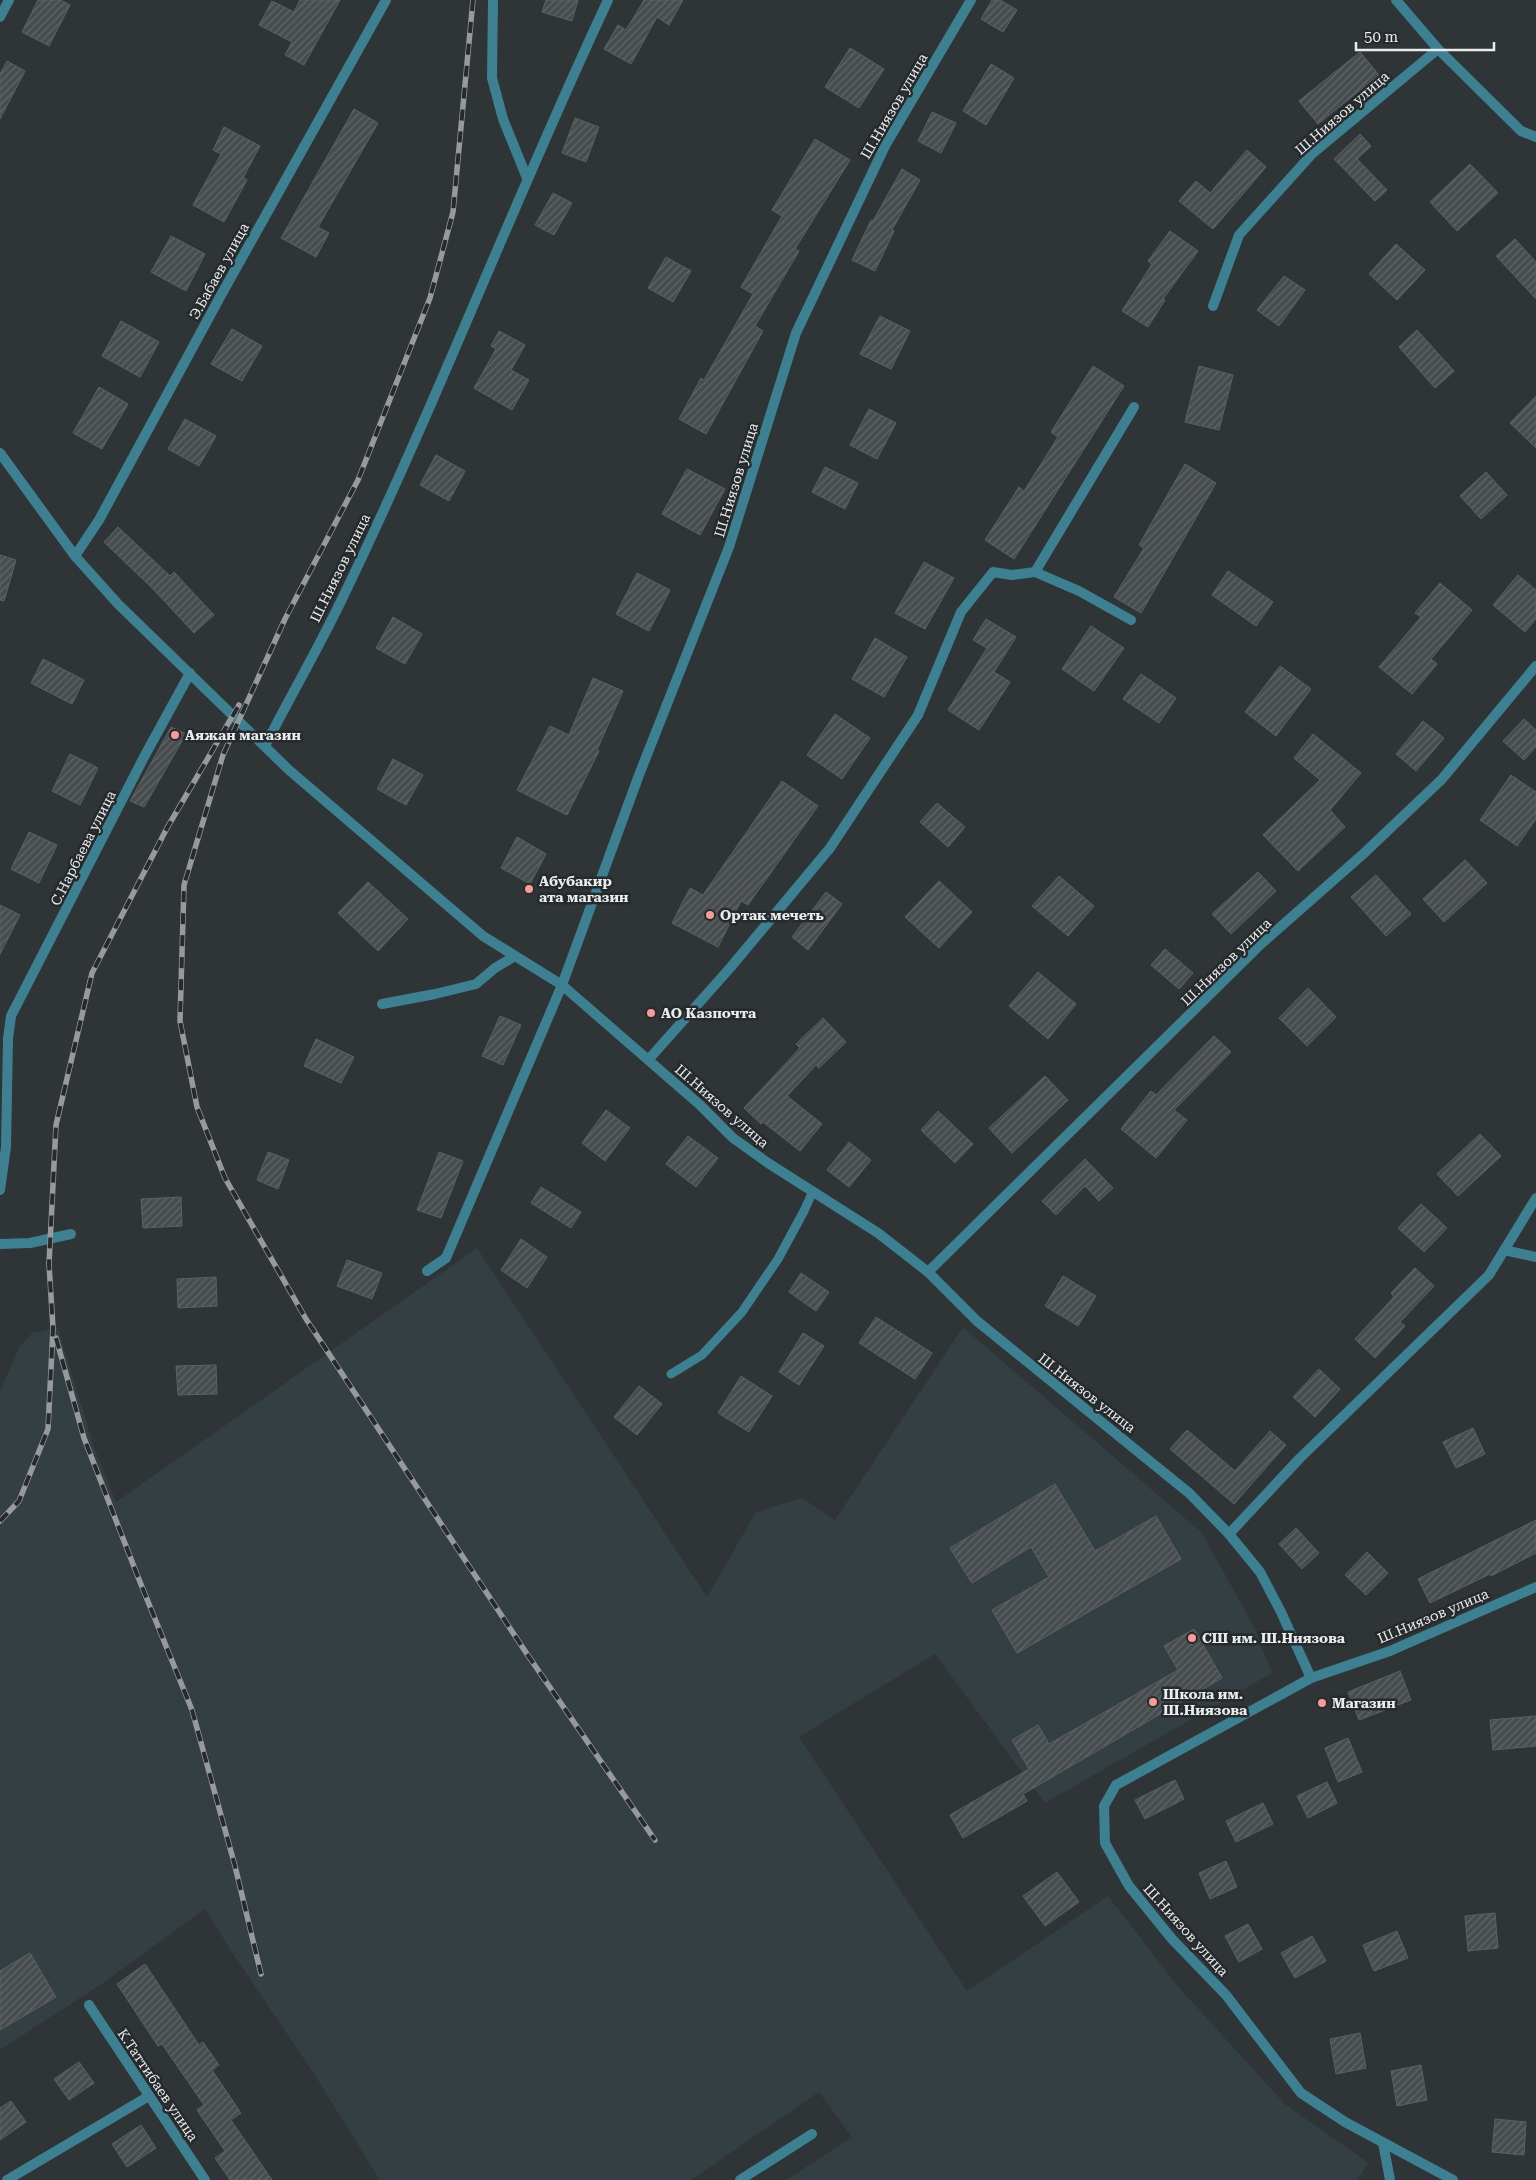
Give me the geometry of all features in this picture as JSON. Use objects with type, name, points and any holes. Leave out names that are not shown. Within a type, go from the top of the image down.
[{"type":"street","points":[[0,17],[9,0]]},
{"type":"street","name":"Э.Бабаев улица","points":[[75,556],[99,520],[220,297],[386,0]]},
{"type":"street","points":[[493,0],[492,78],[503,119],[527,178]]},
{"type":"street","name":"Ш.Ниязов улица","points":[[265,746],[341,600],[424,421],[527,178],[608,0]]},
{"type":"street","name":"Ш.Ниязов улица","points":[[427,1271],[446,1258],[562,985],[639,775],[729,547],[796,333],[885,146],[971,0]]},
{"type":"street","points":[[1396,0],[1438,49],[1521,131],[1536,137]]},
{"type":"street","name":"Ш.Ниязов улица","points":[[1213,306],[1239,235],[1312,154],[1438,49]]},
{"type":"street","points":[[1035,572],[1134,407]]},
{"type":"street","name":"Ш.Ниязов улица","points":[[0,453],[75,556],[118,604],[239,719],[289,770],[483,936],[562,985],[649,1059],[734,1138],[768,1164],[878,1232],[928,1272],[977,1321],[1189,1493],[1229,1534],[1260,1572],[1281,1612],[1311,1678]]},
{"type":"street","points":[[649,1059],[730,968],[830,848],[918,715],[961,612],[993,572],[1012,575],[1035,572],[1079,591],[1131,620]]},
{"type":"street","name":"Ш.Ниязов улица","points":[[928,1272],[1261,944],[1362,855],[1442,779],[1536,666]]},
{"type":"street","name":"С.Нарбаева улица","points":[[0,1190],[6,1147],[4,1039],[11,1016],[80,885],[144,757],[190,673]]},
{"type":"street","points":[[382,1004],[476,984],[495,968],[515,956]]},
{"type":"street","points":[[1229,1534],[1300,1458],[1489,1275],[1536,1198]]},
{"type":"street","points":[[0,1244],[30,1243],[71,1234]]},
{"type":"street","points":[[1504,1250],[1536,1257]]},
{"type":"street","name":"Ш.Ниязов улица","points":[[1452,2180],[1345,2122],[1301,2093],[1226,1995],[1172,1939],[1129,1886],[1105,1843],[1104,1806],[1116,1785],[1311,1678],[1390,1651],[1536,1587]]},
{"type":"street","name":"К.Таттибаев улица","points":[[89,2005],[205,2180]]},
{"type":"street","points":[[7,2180],[149,2096]]},
{"type":"street","points":[[740,2180],[812,2134]]},
{"type":"street","points":[[1383,2143],[1390,2180]]},
{"type":"lane","points":[[671,1374],[702,1355],[742,1312],[778,1259],[813,1191]]},
{"type":"shaded area","points":[[477,1248],[707,1597],[756,1512],[802,1498],[835,1520],[963,1327],[1202,1533],[1254,1627],[1272,1673],[1045,1803],[935,1654],[799,1737],[967,1991],[1108,1896],[1181,1990],[1286,2105],[1369,2163],[1357,2180],[786,2180],[852,2137],[819,2092],[691,2180],[380,2180],[316,2077],[205,1909],[103,1983],[0,2050],[0,1391],[20,1346],[32,1333],[58,1328],[94,1447],[116,1502]]},
{"type":"building","points":[[38,0],[60,0],[70,5],[49,46],[22,32]]},
{"type":"building","points":[[300,0],[340,0],[304,65],[285,55],[292,42],[259,25],[272,1],[294,12]]},
{"type":"building","points":[[546,0],[578,0],[572,21],[542,12]]},
{"type":"building","points":[[644,0],[683,0],[669,25],[657,17],[631,64],[604,49],[618,25],[626,30]]},
{"type":"building","points":[[992,0],[1000,0],[1017,10],[1003,32],[981,19]]},
{"type":"building","points":[[850,48],[884,69],[859,108],[825,87]]},
{"type":"building","points":[[1360,52],[1379,75],[1318,124],[1299,101]]},
{"type":"building","points":[[7,61],[25,71],[0,119],[0,74]]},
{"type":"building","points":[[991,64],[1014,78],[986,125],[963,111]]},
{"type":"building","points":[[354,109],[378,123],[318,227],[329,233],[316,257],[281,238]]},
{"type":"building","points":[[932,112],[956,123],[941,153],[918,141]]},
{"type":"building","points":[[575,118],[599,127],[586,162],[562,153]]},
{"type":"building","points":[[224,127],[260,146],[243,178],[247,180],[224,222],[193,205],[221,154],[213,150]]},
{"type":"building","points":[[1360,134],[1371,146],[1357,159],[1387,190],[1375,201],[1334,159]]},
{"type":"building","points":[[815,139],[850,160],[795,249],[799,251],[755,326],[763,331],[706,434],[679,419],[701,378],[704,380],[753,294],[741,287],[782,216],[772,210]]},
{"type":"building","points":[[1247,150],[1266,167],[1213,229],[1179,201],[1196,181],[1210,193]]},
{"type":"building","points":[[1470,164],[1498,193],[1457,231],[1430,202]]},
{"type":"building","points":[[902,169],[920,180],[892,230],[894,231],[875,271],[852,260],[871,220],[873,221]]},
{"type":"building","points":[[553,193],[572,203],[554,235],[535,225]]},
{"type":"building","points":[[1170,231],[1198,251],[1163,299],[1165,300],[1148,327],[1122,311],[1152,264],[1148,261]]},
{"type":"building","points":[[171,236],[205,254],[186,291],[151,272]]},
{"type":"building","points":[[1515,239],[1536,262],[1536,299],[1496,256]]},
{"type":"building","points":[[1396,244],[1425,270],[1397,300],[1369,274]]},
{"type":"building","points":[[666,257],[691,271],[673,302],[648,288]]},
{"type":"building","points":[[1284,276],[1305,290],[1279,326],[1257,310]]},
{"type":"building","points":[[880,316],[910,331],[891,369],[860,354]]},
{"type":"building","points":[[121,321],[159,342],[140,377],[102,356]]},
{"type":"building","points":[[232,329],[262,346],[242,381],[211,364]]},
{"type":"building","points":[[1417,330],[1454,371],[1435,388],[1399,347]]},
{"type":"building","points":[[499,331],[525,345],[511,370],[529,380],[512,410],[474,388],[496,349],[491,346]]},
{"type":"building","points":[[1093,366],[1124,386],[1014,559],[985,540],[1019,487],[1024,491],[1058,437],[1051,432]]},
{"type":"building","points":[[1199,366],[1233,375],[1219,430],[1185,422]]},
{"type":"building","points":[[99,387],[128,404],[102,449],[73,433]]},
{"type":"building","points":[[1536,396],[1536,448],[1510,423]]},
{"type":"building","points":[[869,409],[896,423],[877,459],[850,445]]},
{"type":"building","points":[[185,419],[216,436],[199,466],[168,449]]},
{"type":"building","points":[[436,455],[465,471],[449,501],[420,485]]},
{"type":"building","points":[[1185,464],[1216,483],[1141,613],[1114,597],[1144,548],[1139,545]]},
{"type":"building","points":[[825,467],[858,483],[845,509],[812,492]]},
{"type":"building","points":[[687,469],[725,489],[700,535],[662,514]]},
{"type":"building","points":[[1486,472],[1507,495],[1481,519],[1460,496]]},
{"type":"building","points":[[118,527],[170,576],[174,572],[214,615],[194,633],[153,589],[104,542]]},
{"type":"building","points":[[0,555],[16,560],[4,601],[0,600]]},
{"type":"building","points":[[924,562],[954,578],[925,629],[895,613]]},
{"type":"building","points":[[1228,571],[1273,602],[1256,626],[1212,595]]},
{"type":"building","points":[[637,573],[670,590],[649,631],[616,614]]},
{"type":"building","points":[[1518,575],[1536,590],[1536,619],[1525,632],[1493,605]]},
{"type":"building","points":[[1440,583],[1472,610],[1431,659],[1437,664],[1412,694],[1379,667],[1421,617],[1415,613]]},
{"type":"building","points":[[393,617],[422,634],[405,664],[376,648]]},
{"type":"building","points":[[986,619],[1016,637],[994,672],[1010,682],[979,730],[948,710],[987,648],[973,640]]},
{"type":"building","points":[[1091,626],[1124,648],[1094,691],[1062,669]]},
{"type":"building","points":[[875,638],[907,657],[884,697],[852,679]]},
{"type":"building","points":[[43,659],[84,680],[72,704],[31,683]]},
{"type":"building","points":[[1280,666],[1311,689],[1276,736],[1245,712]]},
{"type":"building","points":[[1141,674],[1176,698],[1159,723],[1123,699]]},
{"type":"building","points":[[593,678],[623,691],[597,750],[599,751],[567,815],[517,790],[550,726],[569,735]]},
{"type":"building","points":[[835,714],[870,738],[842,779],[807,755]]},
{"type":"building","points":[[1524,719],[1536,730],[1536,747],[1524,760],[1503,741]]},
{"type":"building","points":[[1423,721],[1444,738],[1416,771],[1396,754]]},
{"type":"building","points":[[171,727],[186,734],[144,807],[130,801]]},
{"type":"building","points":[[1313,734],[1361,773],[1330,810],[1345,827],[1298,871],[1263,835],[1320,780],[1294,758]]},
{"type":"building","points":[[70,754],[98,768],[80,805],[52,791]]},
{"type":"building","points":[[393,759],[423,775],[406,805],[377,789]]},
{"type":"building","points":[[1511,775],[1536,792],[1536,819],[1517,846],[1480,820]]},
{"type":"building","points":[[782,781],[818,806],[748,905],[741,901],[718,947],[672,923],[690,888],[703,895]]},
{"type":"building","points":[[937,803],[965,827],[948,847],[920,822]]},
{"type":"building","points":[[29,832],[57,845],[39,883],[11,869]]},
{"type":"building","points":[[517,837],[546,854],[530,884],[501,868]]},
{"type":"building","points":[[1465,860],[1487,883],[1444,922],[1423,899]]},
{"type":"building","points":[[1258,872],[1276,891],[1231,934],[1212,914]]},
{"type":"building","points":[[1376,875],[1411,914],[1386,936],[1351,897]]},
{"type":"building","points":[[1059,876],[1094,906],[1068,936],[1032,906]]},
{"type":"building","points":[[939,881],[972,912],[939,948],[905,917]]},
{"type":"building","points":[[368,882],[408,919],[378,951],[338,913]]},
{"type":"building","points":[[826,892],[842,904],[808,950],[792,937]]},
{"type":"building","points":[[0,905],[20,915],[0,954]]},
{"type":"building","points":[[1165,949],[1193,973],[1179,989],[1151,965]]},
{"type":"building","points":[[1038,972],[1076,1004],[1048,1039],[1009,1006]]},
{"type":"building","points":[[1308,988],[1336,1017],[1307,1046],[1279,1018]]},
{"type":"building","points":[[500,1016],[521,1025],[503,1065],[482,1056]]},
{"type":"building","points":[[823,1018],[846,1042],[819,1068],[816,1065],[787,1096],[822,1124],[800,1151],[763,1122],[761,1124],[744,1108],[800,1048],[796,1044]]},
{"type":"building","points":[[1214,1036],[1231,1052],[1174,1110],[1187,1120],[1156,1158],[1121,1129],[1151,1091],[1156,1095]]},
{"type":"building","points":[[316,1039],[354,1057],[341,1083],[304,1066]]},
{"type":"building","points":[[1045,1076],[1068,1100],[1012,1153],[989,1128]]},
{"type":"building","points":[[606,1110],[630,1128],[605,1161],[582,1143]]},
{"type":"building","points":[[938,1111],[973,1144],[955,1163],[921,1130]]},
{"type":"building","points":[[1480,1134],[1501,1156],[1458,1196],[1437,1174]]},
{"type":"building","points":[[688,1136],[718,1158],[696,1187],[666,1164]]},
{"type":"building","points":[[849,1142],[871,1160],[849,1187],[827,1170]]},
{"type":"building","points":[[268,1152],[289,1160],[278,1189],[257,1180]]},
{"type":"building","points":[[439,1152],[463,1161],[441,1218],[417,1210]]},
{"type":"building","points":[[1085,1159],[1113,1188],[1099,1201],[1085,1186],[1056,1215],[1042,1201]]},
{"type":"building","points":[[541,1187],[581,1212],[571,1228],[531,1203]]},
{"type":"building","points":[[181,1197],[182,1226],[143,1228],[141,1199]]},
{"type":"building","points":[[1421,1204],[1447,1228],[1424,1252],[1398,1228]]},
{"type":"building","points":[[521,1239],[547,1257],[527,1288],[501,1270]]},
{"type":"building","points":[[347,1260],[382,1273],[372,1299],[337,1286]]},
{"type":"building","points":[[1415,1268],[1434,1286],[1400,1322],[1405,1326],[1375,1358],[1355,1339],[1394,1297],[1391,1293]]},
{"type":"building","points":[[801,1273],[829,1292],[816,1311],[789,1292]]},
{"type":"building","points":[[1063,1276],[1096,1296],[1078,1326],[1045,1306]]},
{"type":"building","points":[[216,1277],[217,1306],[178,1308],[177,1279]]},
{"type":"building","points":[[876,1317],[932,1353],[915,1379],[859,1343]]},
{"type":"building","points":[[803,1333],[824,1346],[799,1385],[779,1372]]},
{"type":"building","points":[[216,1365],[217,1394],[178,1395],[176,1366]]},
{"type":"building","points":[[1319,1369],[1340,1389],[1315,1417],[1293,1397]]},
{"type":"building","points":[[741,1376],[772,1396],[749,1432],[718,1413]]},
{"type":"building","points":[[639,1386],[662,1404],[637,1435],[614,1417]]},
{"type":"building","points":[[1473,1428],[1485,1454],[1456,1468],[1443,1442]]},
{"type":"building","points":[[1187,1430],[1235,1471],[1270,1431],[1286,1445],[1234,1504],[1170,1449]]},
{"type":"building","points":[[1055,1484],[1095,1551],[1156,1516],[1181,1559],[1017,1653],[992,1610],[1049,1577],[1031,1547],[972,1583],[950,1548]]},
{"type":"building","points":[[1536,1520],[1536,1553],[1491,1576],[1490,1574],[1430,1603],[1418,1579]]},
{"type":"building","points":[[1296,1528],[1319,1553],[1302,1569],[1279,1544]]},
{"type":"building","points":[[1367,1552],[1388,1573],[1366,1595],[1345,1575]]},
{"type":"building","name":"Школа им. Ш.Ниязова","points":[[1194,1629],[1222,1678],[1023,1794],[1027,1801],[963,1838],[950,1815],[1029,1769],[1012,1740],[1038,1725],[1049,1744],[1178,1670],[1164,1646]]},
{"type":"building","points":[[1400,1671],[1411,1700],[1359,1720],[1348,1692]]},
{"type":"building","points":[[1536,1716],[1536,1746],[1493,1750],[1490,1720]]},
{"type":"building","points":[[1348,1738],[1362,1772],[1338,1782],[1325,1748]]},
{"type":"building","points":[[1175,1780],[1184,1799],[1145,1819],[1135,1800]]},
{"type":"building","points":[[1327,1782],[1337,1803],[1308,1818],[1297,1796]]},
{"type":"building","points":[[1263,1803],[1273,1824],[1236,1842],[1226,1821]]},
{"type":"building","points":[[1226,1861],[1237,1887],[1210,1899],[1199,1873]]},
{"type":"building","points":[[1057,1872],[1079,1902],[1045,1926],[1023,1896]]},
{"type":"building","points":[[1495,1913],[1498,1948],[1468,1951],[1465,1916]]},
{"type":"building","points":[[1248,1924],[1262,1949],[1239,1962],[1225,1936]]},
{"type":"building","points":[[1397,1931],[1408,1958],[1374,1971],[1363,1945]]},
{"type":"building","points":[[1312,1936],[1326,1961],[1295,1978],[1281,1953]]},
{"type":"building","points":[[30,1953],[56,1997],[0,2030],[0,1971]]},
{"type":"building","points":[[145,1964],[199,2045],[203,2042],[219,2065],[212,2070],[241,2113],[231,2120],[272,2180],[230,2180],[215,2158],[225,2151],[197,2110],[204,2105],[162,2044],[158,2046],[117,1984]]},
{"type":"building","points":[[1360,2033],[1366,2068],[1336,2074],[1330,2039]]},
{"type":"building","points":[[79,2062],[94,2083],[69,2100],[54,2079]]},
{"type":"building","points":[[1421,2065],[1427,2100],[1397,2106],[1391,2071]]},
{"type":"building","points":[[11,2101],[26,2122],[0,2140],[0,2108]]},
{"type":"building","points":[[1495,2119],[1526,2122],[1524,2155],[1492,2152]]},
{"type":"building","points":[[141,2125],[156,2148],[127,2167],[112,2144]]},
{"type":"railway","points":[[473,0],[453,212],[430,298],[358,480],[285,619],[223,755],[184,885],[180,1021],[197,1107],[225,1178],[306,1319],[527,1654],[655,1840]]},
{"type":"railway","points":[[0,1521],[19,1501],[48,1429],[53,1328],[49,1264],[56,1125],[92,973],[167,828],[239,705]]},
{"type":"railway","points":[[56,1338],[84,1438],[192,1710],[235,1866],[261,1974]]},
{"type":"place","name":"Аяжан магазин","points":[[175,735]]},
{"type":"place","name":"Абубакир ата магазин","points":[[529,889]]},
{"type":"place","name":"Ортак мечеть","points":[[710,915]]},
{"type":"place","name":"АО Казпочта","points":[[651,1013]]},
{"type":"place","name":"СШ им. Ш.Ниязова","points":[[1192,1638]]},
{"type":"place","name":"Школа им. Ш.Ниязова","points":[[1153,1702]]},
{"type":"place","name":"Магазин","points":[[1322,1703]]}]
